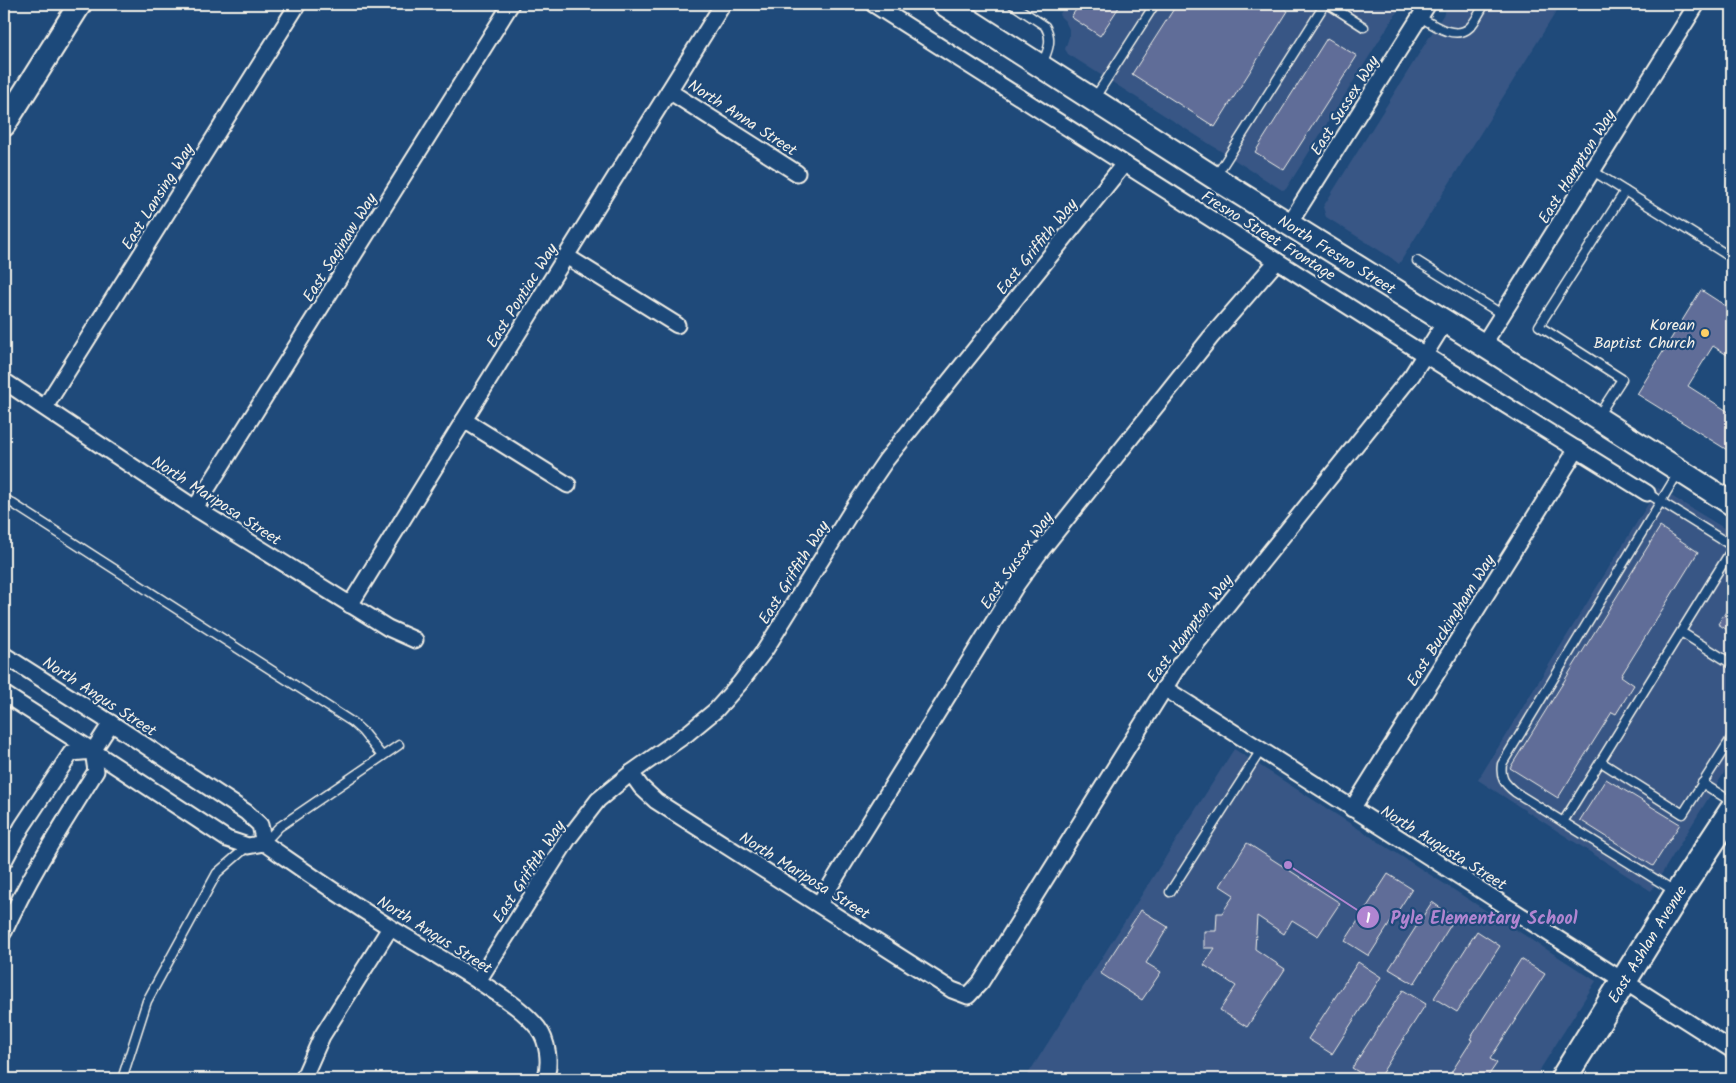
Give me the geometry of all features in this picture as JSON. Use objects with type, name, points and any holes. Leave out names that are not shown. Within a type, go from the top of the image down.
[{"type":"main road","points":[[4,125],[80,4]]},
{"type":"main road","name":"North Fresno Street","points":[[944,4],[1215,178],[1484,345],[1732,504]]},
{"type":"main road","name":"East Ashlan Avenue","points":[[1563,1079],[1678,893],[1721,834],[1732,810]]},
{"type":"street","name":"East Lansing Way","points":[[45,407],[298,4]]},
{"type":"street","name":"East Saginaw Way","points":[[195,508],[512,4]]},
{"type":"street","name":"East Pontiac Way","points":[[350,605],[723,4]]},
{"type":"street","name":"Fresno Street Frontage","points":[[873,4],[1425,355],[1647,493]]},
{"type":"street","name":"East Sussex Way","points":[[1289,224],[1428,4]]},
{"type":"street","name":"East Hampton Way","points":[[1484,345],[1697,4]]},
{"type":"street","name":"North Anna Street","points":[[669,91],[797,173]]},
{"type":"street","name":"East Griffith Way","points":[[478,981],[568,839],[598,800],[630,773],[688,733],[716,710],[740,683],[764,650],[854,507],[886,460],[1124,164]]},
{"type":"street","points":[[566,256],[677,325]]},
{"type":"street","name":"East Sussex Way","points":[[819,904],[1017,584],[1040,552],[1212,337],[1277,261]]},
{"type":"street","name":"East Hampton Way","points":[[968,996],[981,982],[1179,665],[1412,374],[1445,322]]},
{"type":"street","name":"North Mariposa Street","points":[[4,382],[45,407],[195,508],[388,628],[415,640]]},
{"type":"street","points":[[464,420],[568,485]]},
{"type":"street","name":"East Buckingham Way","points":[[1352,809],[1577,449]]},
{"type":"street","name":"North Angus Street","points":[[4,655],[246,812],[260,825],[264,843],[390,928],[478,981],[523,1011],[540,1030],[548,1050],[548,1074],[546,1079]]},
{"type":"street","name":"North Augusta Street","points":[[1164,688],[1732,1050]]},
{"type":"street","points":[[4,694],[93,750],[227,839],[248,846],[264,843]]},
{"type":"street","points":[[4,932],[18,900],[50,843],[96,771],[93,750],[111,723]]},
{"type":"street","points":[[4,861],[22,827],[71,753],[93,750]]},
{"type":"street","name":"North Mariposa Street","points":[[630,773],[656,801],[952,990],[968,996]]},
{"type":"street","points":[[303,1079],[322,1036],[390,928]]},
{"type":"lane","points":[[1012,4],[1045,26],[1048,31],[1049,44],[1041,66]]},
{"type":"lane","points":[[1093,99],[1155,4]]},
{"type":"lane","points":[[1215,178],[1327,4],[1364,27]]},
{"type":"lane","points":[[1420,17],[1440,30],[1458,32],[1471,26],[1485,4]]},
{"type":"lane","points":[[1593,171],[1732,258]]},
{"type":"lane","points":[[1597,418],[1622,379],[1539,326],[1625,191]]},
{"type":"lane","points":[[1417,261],[1503,314]]},
{"type":"lane","points":[[1678,893],[1515,792],[1506,784],[1501,775],[1502,764],[1680,471]]},
{"type":"lane","points":[[1564,822],[1732,548],[1647,493]]},
{"type":"lane","points":[[4,498],[352,722],[362,731],[382,756]]},
{"type":"lane","points":[[1681,632],[1732,664]]},
{"type":"lane","points":[[1601,762],[1683,814],[1732,737]]},
{"type":"lane","points":[[264,843],[279,827],[399,745]]},
{"type":"lane","points":[[1170,892],[1261,750]]},
{"type":"lane","points":[[1702,783],[1732,802]]},
{"type":"lane","points":[[122,1079],[148,1001],[217,873],[248,846]]},
{"type":"shaded area","points":[[1067,4],[1402,4],[1286,189],[1282,190],[1068,54],[1065,49],[1069,37],[1069,29],[1059,15]]},
{"type":"shaded area","points":[[1450,4],[1561,4],[1399,264],[1326,217],[1323,207]]},
{"type":"shaded area","points":[[1658,488],[1732,533],[1732,760],[1651,891],[1478,780]]},
{"type":"shaded area","points":[[1234,749],[1596,981],[1534,1079],[1025,1079]]},
{"type":"building","points":[[1080,4],[1121,4],[1100,36],[1071,17]]},
{"type":"building","points":[[1177,4],[1276,4],[1288,11],[1215,127],[1132,74]]},
{"type":"building","points":[[1327,38],[1357,56],[1284,170],[1255,152]]},
{"type":"building","points":[[1701,290],[1732,310],[1732,358],[1713,346],[1688,386],[1732,414],[1732,453],[1637,394]]},
{"type":"building","points":[[1660,527],[1698,552],[1621,676],[1634,685],[1616,714],[1612,712],[1558,798],[1510,768]]},
{"type":"building","points":[[1732,602],[1732,633],[1718,624]]},
{"type":"building","points":[[1606,779],[1680,824],[1653,866],[1580,820]]},
{"type":"building","points":[[1247,843],[1340,903],[1318,936],[1292,920],[1284,934],[1257,916],[1255,949],[1285,969],[1247,1027],[1220,1010],[1236,986],[1204,965],[1215,948],[1204,948],[1204,931],[1216,931],[1217,913],[1222,913],[1234,895],[1220,886]]},
{"type":"building","points":[[1388,874],[1412,889],[1369,956],[1345,941]]},
{"type":"building","points":[[1432,902],[1455,918],[1414,984],[1389,969]]},
{"type":"building","points":[[1141,910],[1168,927],[1146,963],[1161,972],[1142,1000],[1100,973]]},
{"type":"building","points":[[1477,931],[1500,946],[1457,1012],[1434,998]]},
{"type":"building","points":[[1521,959],[1545,974],[1490,1059],[1497,1063],[1486,1079],[1447,1079],[1472,1040],[1470,1039]]},
{"type":"building","points":[[1358,962],[1381,977],[1332,1054],[1308,1039]]},
{"type":"building","points":[[1403,990],[1426,1004],[1378,1079],[1370,1079],[1352,1068]]},
{"type":"place","name":"Korean Baptist Church","points":[[1705,333]]},
{"type":"place","name":"Pyle Elementary School","points":[[1288,865]]}]
